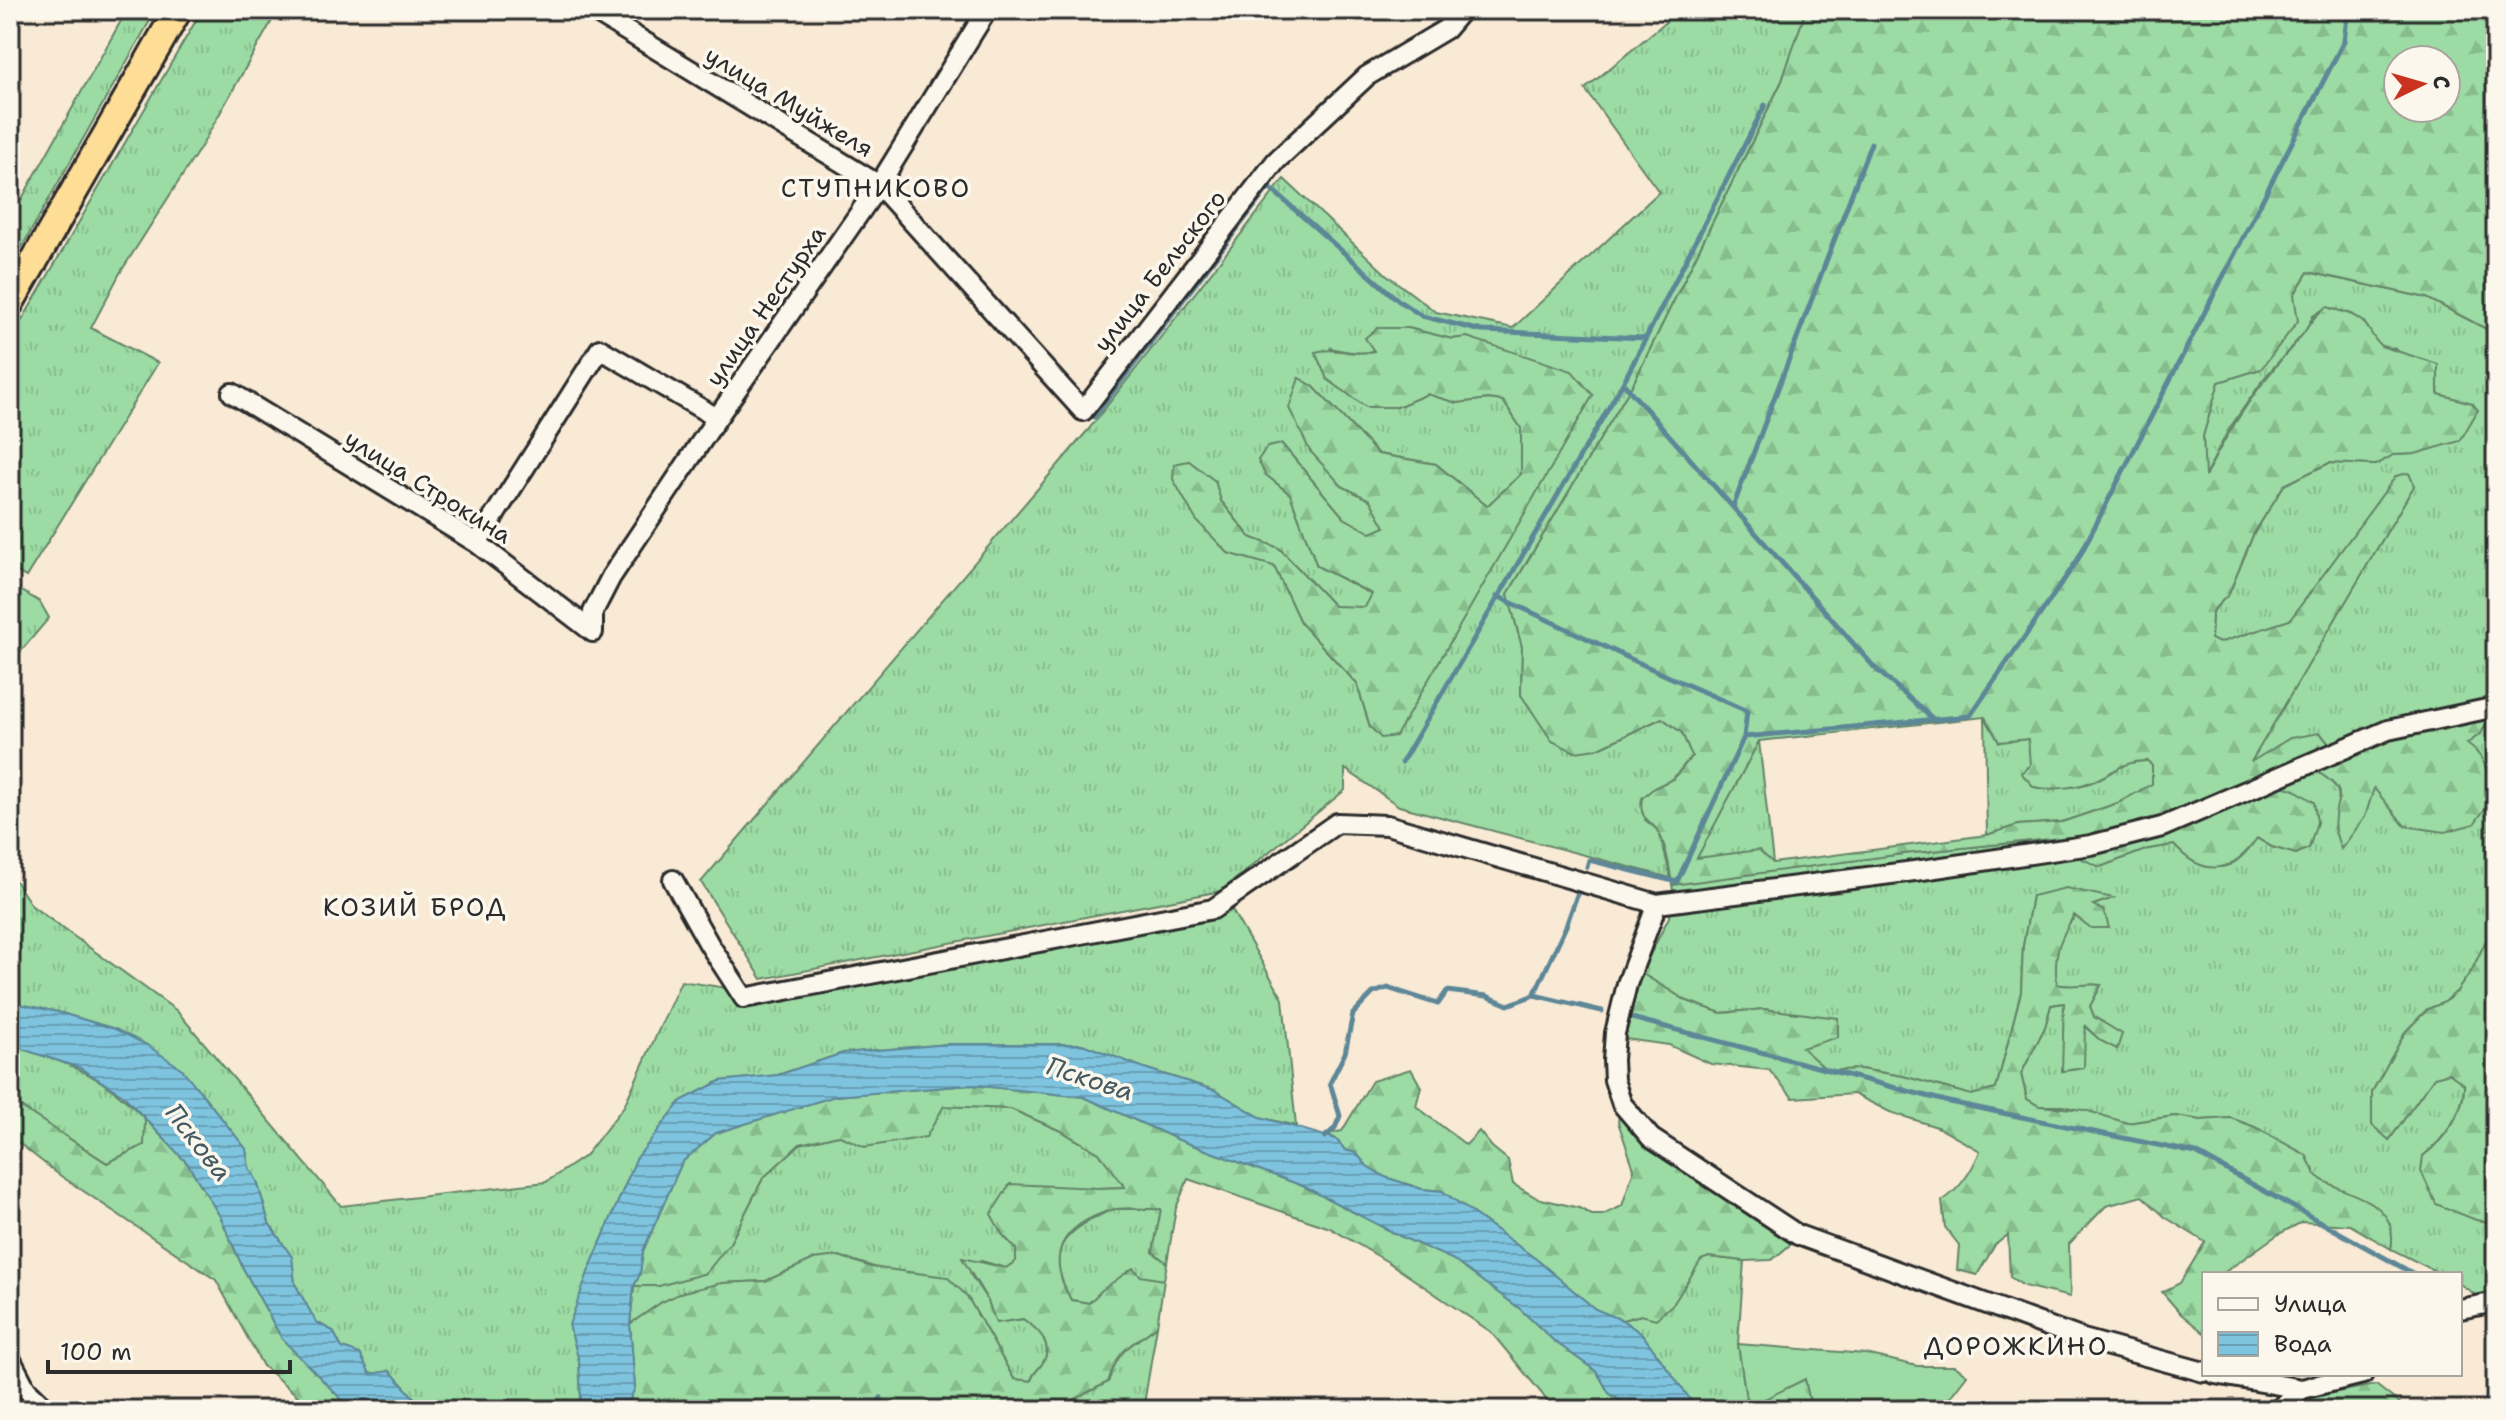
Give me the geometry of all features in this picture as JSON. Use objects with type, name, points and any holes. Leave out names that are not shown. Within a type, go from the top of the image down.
[{"type":"highway","points":[[10,303],[178,10]]},
{"type":"street","name":"улица Муйжеля","points":[[592,10],[879,185],[1083,411]]},
{"type":"street","name":"улица Нестурха","points":[[593,632],[593,612],[611,577],[879,185],[987,10]]},
{"type":"street","name":"улица Бельского","points":[[1083,411],[1276,161],[1367,76],[1446,29],[1462,10]]},
{"type":"street","points":[[477,543],[600,349],[717,418]]},
{"type":"street","name":"улица Строкина","points":[[232,393],[477,543],[593,632]]},
{"type":"street","points":[[673,880],[744,998],[1213,909],[1337,823],[1387,825],[1657,904],[2091,845],[2162,827],[2388,730],[2496,707]]},
{"type":"street","points":[[1657,904],[1627,984],[1615,1033],[1613,1060],[1614,1080],[1622,1104],[1651,1138],[1798,1235],[2083,1339],[2202,1371]]},
{"type":"street","points":[[2462,1309],[2496,1302]]},
{"type":"street","points":[[10,1358],[26,1389],[48,1410]]},
{"type":"street","points":[[2227,1376],[2302,1389],[2355,1376]]},
{"type":"street","points":[[2278,1410],[2302,1389]]},
{"type":"green space","points":[[127,10],[156,10],[10,268],[10,220]]},
{"type":"green space","points":[[202,10],[278,10],[202,145],[120,273],[91,328],[158,363],[26,577],[10,567],[10,341]]},
{"type":"green space","points":[[1680,10],[1806,10],[1782,81],[1634,382],[1508,594],[1522,647],[1521,695],[1597,749],[1662,718],[1682,733],[1692,755],[1673,779],[1654,788],[1645,820],[1659,831],[1671,878],[1399,806],[1345,769],[1345,790],[1221,891],[762,979],[701,882],[1088,430],[1284,179],[1387,275],[1436,312],[1513,328],[1659,192],[1585,89]],"holes":[[[1408,328],[1452,339],[1467,337],[1593,395],[1370,727],[1357,684],[1300,622],[1274,566],[1228,553],[1174,464],[1189,461],[1215,481],[1221,501],[1250,537],[1279,548],[1334,606],[1365,608],[1373,595],[1317,566],[1290,494],[1265,474],[1282,444],[1344,518],[1371,534],[1386,527],[1370,500],[1342,486],[1299,379],[1313,386],[1378,454],[1436,464],[1487,506],[1521,474],[1521,428],[1503,401],[1488,399],[1457,403],[1427,394],[1397,407],[1330,348],[1355,353],[1372,351]]]},
{"type":"green space","points":[[1806,10],[2496,10],[2496,334],[2427,298],[2308,272],[2294,295],[2298,321],[2261,369],[2219,382],[2203,436],[2205,477],[2225,439],[2259,388],[2314,318],[2327,307],[2361,320],[2381,346],[2438,364],[2438,394],[2472,403],[2478,410],[2460,441],[2415,454],[2393,455],[2376,465],[2329,463],[2284,485],[2253,535],[2229,594],[2212,611],[2211,639],[2219,643],[2290,620],[2396,476],[2409,473],[2414,486],[2251,762],[2290,738],[2320,733],[2329,744],[2314,767],[2366,751],[2391,739],[2473,719],[2490,718],[2481,733],[2467,744],[2482,760],[2494,796],[2474,824],[2445,832],[2405,826],[2374,788],[2365,817],[2341,849],[2334,818],[2338,791],[2335,785],[2313,769],[2276,784],[2295,790],[2314,802],[2317,822],[2309,848],[2296,854],[2272,847],[2257,838],[2238,859],[2217,867],[2196,863],[2174,845],[2148,849],[2100,867],[2069,853],[2162,827],[2158,819],[2091,835],[1903,854],[1672,885],[1662,841],[1644,816],[1641,806],[1642,798],[1673,779],[1692,756],[1682,733],[1662,718],[1597,749],[1575,752],[1552,741],[1521,695],[1522,647],[1508,594],[1634,382],[1782,81]],"holes":[[[1985,717],[1999,742],[2028,739],[2030,765],[2021,773],[2034,787],[2083,785],[2140,761],[2148,761],[2152,766],[2152,784],[2118,803],[2062,822],[2018,825],[1987,835],[1773,863],[1759,850],[1697,858],[1759,741]]]},
{"type":"green space","points":[[2308,272],[2427,298],[2496,334],[2496,920],[2472,970],[2457,991],[2445,1002],[2427,1009],[2406,1031],[2372,1092],[2372,1125],[2390,1139],[2434,1077],[2449,1073],[2464,1084],[2461,1104],[2452,1124],[2423,1156],[2476,1220],[2496,1223],[2496,1295],[2477,1296],[2462,1285],[2462,1272],[2437,1272],[2391,1249],[2392,1239],[2353,1195],[2322,1180],[2315,1174],[2306,1155],[2231,1118],[2201,1120],[2175,1116],[2127,1123],[2064,1106],[2039,1106],[2027,1099],[2021,1074],[2045,1027],[2051,1005],[2064,1003],[2063,1071],[2084,1068],[2084,1026],[2101,1041],[2117,1048],[2103,1022],[2094,1017],[2090,1006],[2101,985],[2057,985],[2056,968],[2065,929],[2083,911],[2111,899],[2032,896],[2023,946],[2021,992],[1996,1089],[1971,1095],[1903,1076],[1860,1069],[1828,1071],[1801,1048],[1797,1015],[1764,1009],[1721,1013],[1687,1001],[1641,973],[1676,903],[1672,885],[1682,883],[1903,854],[2091,835],[2158,818],[2164,833],[2100,867],[2148,849],[2174,845],[2208,865],[2227,866],[2246,852],[2256,838],[2272,847],[2296,854],[2309,848],[2317,822],[2274,784],[2313,769],[2336,787],[2339,799],[2334,828],[2364,817],[2374,787],[2405,826],[2466,744],[2481,733],[2490,718],[2488,700],[2382,723],[2329,744],[2320,733],[2250,763],[2414,486],[2409,474],[2396,477],[2290,620],[2219,643],[2211,639],[2212,611],[2229,594],[2253,535],[2284,485],[2329,463],[2376,465],[2393,455],[2415,454],[2472,403],[2438,394],[2396,349],[2381,346],[2374,340],[2364,322],[2352,314],[2327,307],[2313,316],[2305,332],[2265,377],[2229,429],[2204,478],[2203,436],[2219,382],[2261,369],[2294,295]]},
{"type":"green space","points":[[1377,328],[1408,328],[1452,339],[1467,337],[1572,371],[1593,395],[1396,736],[1381,738],[1370,727],[1357,684],[1300,622],[1274,566],[1228,553],[1196,520],[1173,479],[1174,464],[1189,461],[1215,481],[1221,501],[1250,537],[1279,548],[1334,606],[1365,607],[1372,594],[1317,566],[1290,494],[1265,474],[1258,460],[1267,447],[1282,444],[1344,518],[1371,533],[1385,527],[1370,500],[1342,486],[1310,451],[1289,408],[1299,378],[1313,386],[1378,454],[1436,464],[1487,506],[1521,474],[1521,428],[1503,401],[1488,399],[1457,403],[1427,394],[1397,407],[1366,407],[1327,379],[1315,352],[1374,351],[1365,338]]},
{"type":"green space","points":[[10,584],[40,602],[49,618],[10,664]]},
{"type":"green space","points":[[1985,717],[1999,742],[2028,739],[2034,787],[2083,785],[2140,761],[2148,761],[2152,766],[2152,784],[2118,803],[2062,822],[2018,825],[1987,835]]},
{"type":"green space","points":[[1759,741],[1773,863],[1696,859]]},
{"type":"green space","points":[[10,873],[32,906],[177,1011],[341,1206],[546,1182],[585,1156],[624,1106],[681,981],[740,990],[757,996],[1225,898],[1283,999],[1296,1126],[1260,1117],[1214,1090],[1082,1044],[949,1044],[843,1053],[778,1075],[720,1081],[681,1101],[636,1160],[589,1270],[570,1325],[579,1361],[581,1398],[572,1410],[425,1410],[390,1371],[370,1374],[360,1354],[342,1348],[333,1331],[316,1322],[295,1284],[292,1257],[269,1223],[257,1181],[249,1168],[246,1149],[200,1091],[147,1045],[115,1029],[10,1002]]},
{"type":"green space","points":[[2066,888],[2113,898],[2093,905],[2104,911],[2109,928],[2091,928],[2074,915],[2058,948],[2057,984],[2101,985],[2090,1006],[2094,1017],[2122,1034],[2117,1049],[2101,1041],[2085,1026],[2084,1068],[2062,1071],[2064,1003],[2051,1005],[2045,1027],[2021,1074],[2027,1099],[2039,1106],[2085,1110],[2127,1123],[2175,1116],[2201,1120],[2231,1118],[2255,1127],[2306,1155],[2315,1174],[2322,1180],[2382,1211],[2392,1233],[2391,1249],[2350,1225],[2302,1222],[2277,1235],[2225,1272],[2202,1272],[2202,1331],[2162,1292],[2180,1283],[2205,1242],[2165,1217],[2142,1196],[2106,1206],[2069,1244],[2070,1297],[2024,1286],[2010,1277],[2008,1235],[1995,1245],[1977,1275],[1957,1270],[1959,1245],[1945,1227],[1942,1201],[1965,1179],[1980,1151],[1937,1127],[1890,1112],[1854,1094],[1793,1098],[1769,1070],[1711,1064],[1669,1045],[1625,1039],[1641,973],[1687,1001],[1721,1013],[1764,1009],[1838,1018],[1838,1037],[1802,1048],[1828,1071],[1860,1069],[1903,1076],[1971,1095],[1996,1089],[2021,992],[2023,946],[2032,896]]},
{"type":"green space","points":[[2496,920],[2496,1223],[2476,1220],[2436,1204],[2421,1171],[2423,1156],[2439,1142],[2457,1114],[2464,1084],[2449,1073],[2434,1077],[2389,1140],[2372,1125],[2372,1092],[2406,1031],[2428,1009],[2445,1002],[2457,991],[2472,970]]},
{"type":"green space","points":[[10,1045],[67,1064],[114,1090],[145,1119],[145,1145],[107,1163],[10,1100]]},
{"type":"green space","points":[[1411,1069],[1421,1087],[1416,1106],[1466,1145],[1479,1131],[1508,1160],[1513,1184],[1537,1198],[1579,1208],[1592,1215],[1603,1215],[1622,1206],[1634,1169],[1618,1122],[1619,1115],[1645,1143],[1791,1244],[1772,1260],[1709,1257],[1701,1260],[1674,1303],[1656,1319],[1641,1315],[1622,1320],[1595,1309],[1536,1259],[1442,1191],[1422,1189],[1385,1177],[1327,1134],[1342,1131],[1372,1081]]},
{"type":"green space","points":[[971,1085],[1084,1097],[1179,1140],[1303,1186],[1452,1259],[1519,1308],[1554,1341],[1597,1372],[1609,1393],[1632,1410],[1552,1410],[1491,1332],[1388,1262],[1330,1228],[1188,1179],[1176,1208],[1167,1263],[1153,1252],[1161,1209],[1111,1210],[1080,1224],[1062,1244],[1059,1269],[1071,1300],[1089,1303],[1133,1268],[1141,1276],[1164,1280],[1157,1326],[1122,1354],[1108,1382],[1054,1410],[625,1410],[635,1388],[630,1324],[683,1292],[722,1283],[766,1281],[814,1259],[839,1256],[871,1267],[947,1277],[967,1296],[1014,1379],[1031,1381],[1046,1357],[1043,1338],[1023,1319],[996,1323],[988,1301],[962,1258],[1006,1268],[1016,1261],[1016,1249],[1002,1234],[991,1214],[1010,1184],[1125,1187],[1099,1153],[1061,1131],[1011,1109],[944,1106],[926,1137],[865,1147],[838,1135],[800,1144],[763,1178],[730,1243],[706,1273],[659,1286],[634,1286],[640,1274],[643,1251],[682,1162],[716,1133],[835,1096]]},
{"type":"green space","points":[[10,1100],[107,1163],[144,1145],[145,1119],[188,1164],[221,1218],[243,1268],[282,1339],[352,1410],[314,1410],[263,1366],[216,1280],[58,1174],[10,1136]]},
{"type":"green space","points":[[944,1106],[1011,1109],[1061,1131],[1099,1153],[1126,1187],[1098,1188],[1002,1234],[1016,1250],[1016,1261],[1006,1268],[981,1261],[970,1274],[988,1301],[996,1323],[1023,1319],[1043,1338],[1046,1357],[1031,1381],[1014,1379],[967,1296],[839,1256],[814,1259],[766,1281],[722,1283],[662,1302],[630,1324],[634,1286],[659,1286],[730,1243],[763,1178],[800,1144],[838,1135],[865,1147]]},
{"type":"green space","points":[[1113,1209],[1162,1209],[1153,1252],[1167,1263],[1164,1280],[1143,1279],[1114,1285],[1089,1303],[1071,1300],[1058,1266],[1064,1242],[1083,1225]]},
{"type":"green space","points":[[1708,1257],[1744,1261],[1738,1344],[1746,1398],[1784,1389],[1805,1379],[1810,1402],[1801,1410],[1698,1410],[1642,1334],[1622,1320],[1641,1315],[1700,1260]]},
{"type":"green space","points":[[1157,1326],[1143,1410],[1054,1410],[1108,1382],[1122,1354]]},
{"type":"green space","points":[[1738,1344],[1866,1354],[1917,1366],[1955,1366],[1967,1375],[1940,1410],[1801,1410],[1810,1402],[1805,1379],[1757,1403],[1746,1398]]},
{"type":"green space","points":[[2376,1385],[2408,1410],[2297,1410],[2314,1396]]},
{"type":"water","name":"Пскова","points":[[10,1002],[115,1029],[147,1045],[182,1069],[246,1149],[249,1168],[257,1181],[269,1223],[292,1257],[295,1284],[316,1322],[333,1331],[342,1348],[360,1354],[370,1374],[390,1371],[425,1410],[351,1409],[282,1339],[243,1268],[221,1218],[188,1164],[123,1095],[80,1068],[10,1045]]},
{"type":"water","name":"Пскова","points":[[949,1044],[1082,1044],[1214,1090],[1260,1117],[1336,1139],[1345,1150],[1356,1153],[1367,1166],[1385,1177],[1422,1189],[1442,1191],[1536,1259],[1595,1309],[1622,1320],[1642,1334],[1698,1410],[1632,1410],[1609,1393],[1597,1372],[1554,1341],[1519,1308],[1452,1259],[1303,1186],[1179,1140],[1084,1097],[971,1085],[835,1096],[716,1133],[682,1162],[643,1251],[640,1274],[634,1286],[630,1324],[635,1388],[625,1410],[572,1410],[581,1398],[579,1361],[569,1325],[636,1159],[681,1101],[720,1081],[778,1075],[843,1053]]},
{"type":"waterway","points":[[1587,867],[1589,860],[1677,882],[1744,737],[1970,716],[2077,561],[2344,41],[2348,10]]},
{"type":"waterway","points":[[1765,105],[1623,383],[1875,668],[1933,719]]},
{"type":"waterway","points":[[1733,507],[1871,143]]},
{"type":"waterway","points":[[1094,417],[1269,187],[1399,301],[1422,316],[1482,331],[1645,338]]},
{"type":"waterway","points":[[1402,762],[1623,383]]},
{"type":"waterway","points":[[1497,596],[1747,711],[1744,737]]},
{"type":"waterway","points":[[1325,1137],[1335,1128],[1340,1116],[1330,1083],[1345,1053],[1353,1014],[1373,993],[1388,988],[1438,1004],[1447,991],[1487,996],[1508,1005],[1534,995],[1578,892]]},
{"type":"waterway","points":[[1534,995],[1602,1011]]},
{"type":"waterway","points":[[1628,1017],[1949,1102],[2196,1153],[2410,1272]]},
{"type":"waterway","points":[[872,1410],[881,1398]]},
{"type":"district","name":"СТУПНИКОВО","points":[[876,187]]},
{"type":"district","name":"КОЗИЙ БРОД","points":[[415,906]]},
{"type":"district","name":"ДОРОЖКИНО","points":[[2016,1345]]}]
